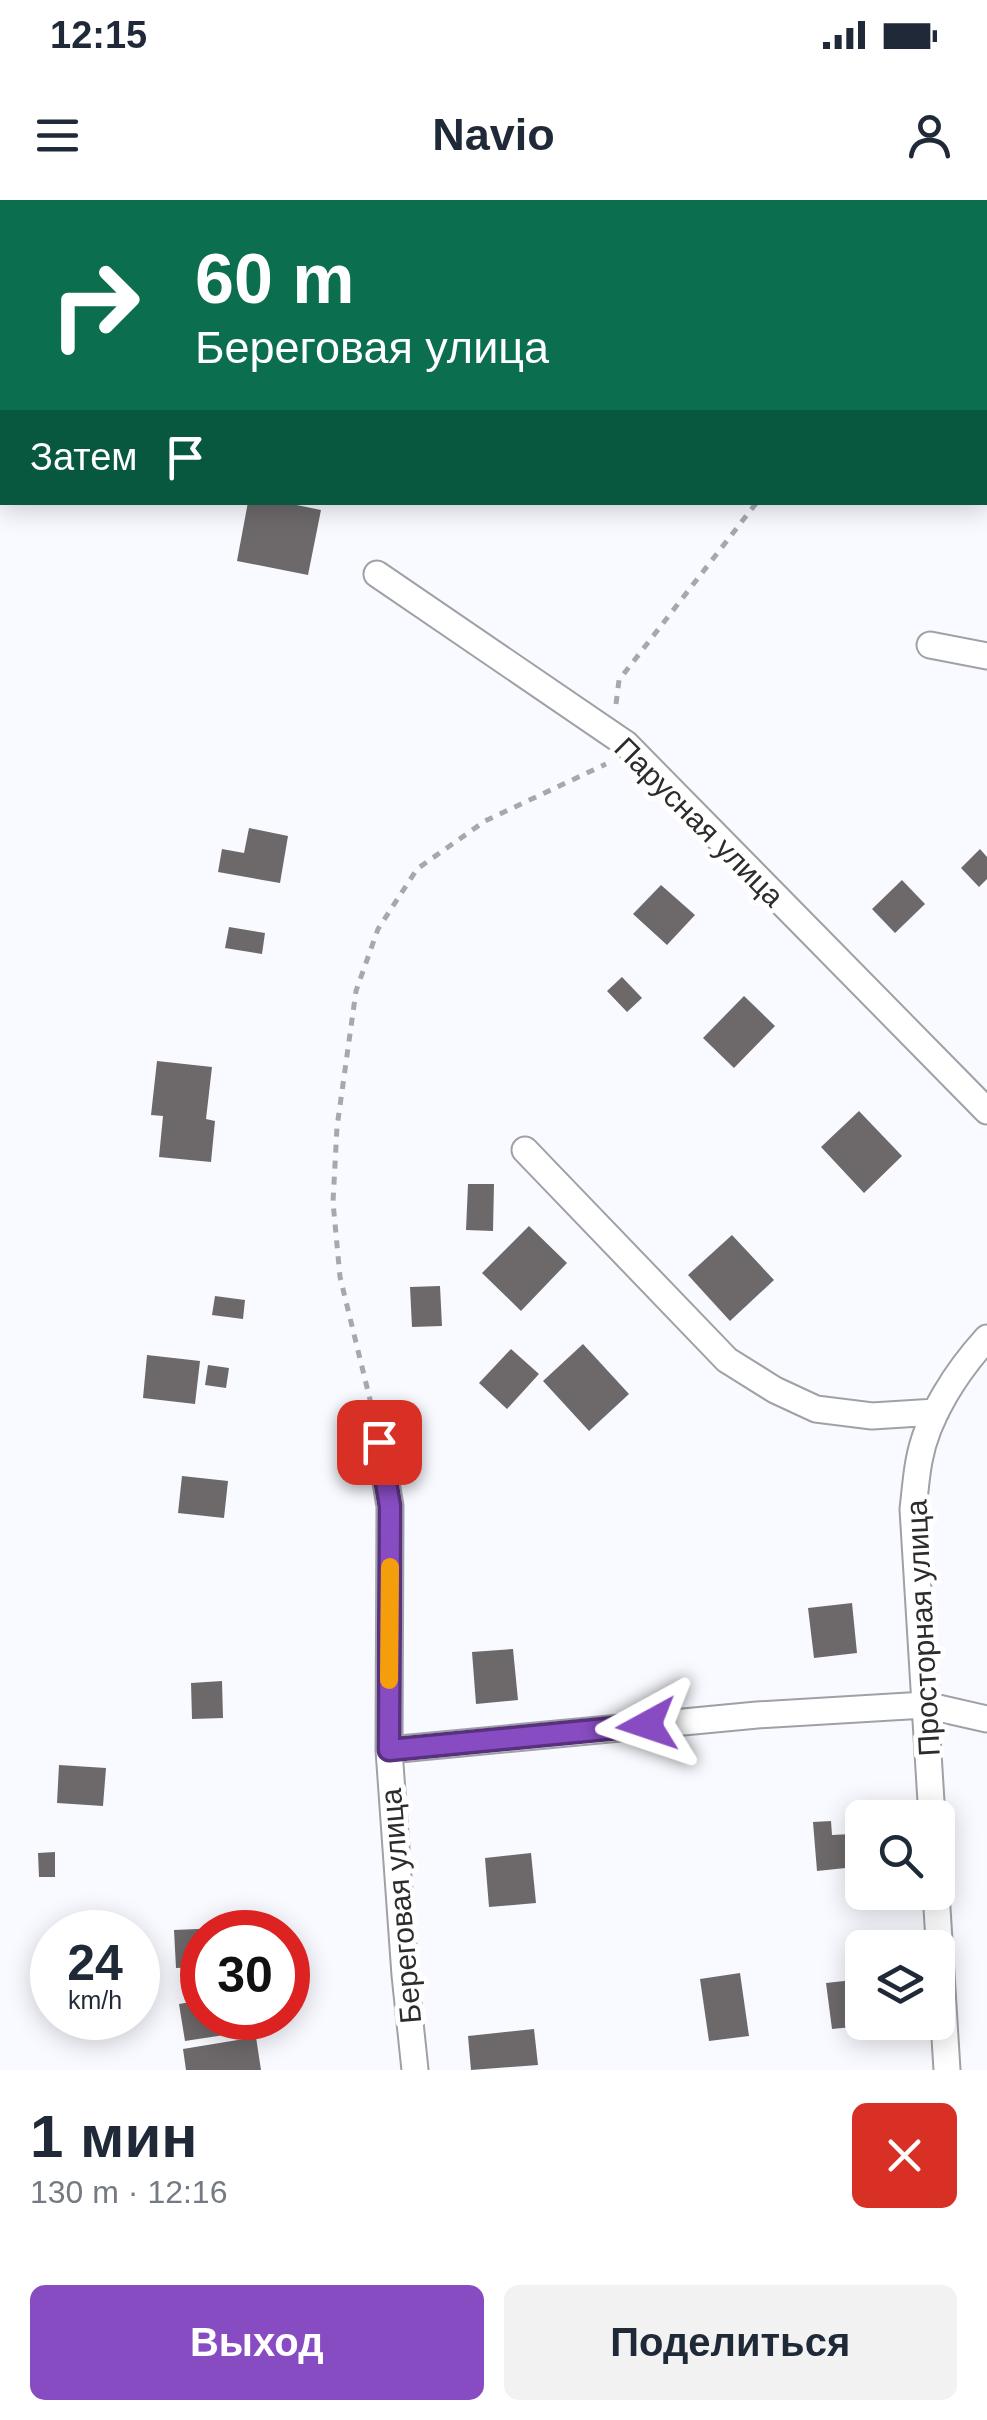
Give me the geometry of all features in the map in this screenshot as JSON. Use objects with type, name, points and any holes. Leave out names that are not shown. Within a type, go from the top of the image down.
[{"type":"street","name":"Парусная улица","points":[[377,574],[626,744],[987,1111]]},
{"type":"street","points":[[930,645],[987,656]]},
{"type":"street","points":[[526,1150],[727,1360],[775,1390],[816,1408],[872,1416],[936,1412]]},
{"type":"street","name":"Просторная улица","points":[[931,1800],[913,1508],[919,1458],[936,1412],[969,1358],[987,1338]]},
{"type":"street","name":"Береговая улица","points":[[379,1442],[390,1506],[389,1750],[415,2070]]},
{"type":"street","points":[[389,1750],[758,1715],[925,1705],[987,1720]]},
{"type":"street","points":[[937,1910],[946,2070]]},
{"type":"path","points":[[379,1442],[340,1277],[333,1202],[336,1127],[356,991],[378,929],[417,869],[486,821],[618,758],[626,744],[615,708],[619,680],[754,505]]},
{"type":"building","points":[[247,505],[297,505],[321,510],[308,575],[237,561]]},
{"type":"building","points":[[249,828],[288,836],[280,883],[218,872],[222,849],[244,853]]},
{"type":"building","points":[[980,849],[987,857],[987,879],[979,887],[961,868]]},
{"type":"building","points":[[902,880],[925,904],[895,933],[872,909]]},
{"type":"building","points":[[661,885],[695,915],[667,945],[633,914]]},
{"type":"building","points":[[229,927],[265,933],[262,954],[225,948]]},
{"type":"building","points":[[622,977],[642,998],[627,1012],[607,991]]},
{"type":"building","points":[[744,996],[775,1026],[734,1068],[703,1038]]},
{"type":"building","points":[[157,1061],[212,1067],[206,1119],[215,1121],[211,1162],[159,1157],[163,1116],[151,1115]]},
{"type":"building","points":[[859,1111],[902,1156],[864,1193],[821,1147]]},
{"type":"building","points":[[468,1184],[494,1184],[493,1231],[466,1230]]},
{"type":"building","points":[[529,1226],[567,1263],[521,1311],[482,1273]]},
{"type":"building","points":[[732,1235],[774,1280],[730,1321],[688,1275]]},
{"type":"building","points":[[440,1286],[442,1326],[412,1327],[410,1287]]},
{"type":"building","points":[[215,1296],[245,1300],[243,1319],[212,1315]]},
{"type":"building","points":[[583,1344],[629,1394],[589,1431],[543,1381]]},
{"type":"building","points":[[511,1349],[539,1374],[507,1409],[479,1383]]},
{"type":"building","points":[[147,1355],[200,1361],[195,1404],[143,1398]]},
{"type":"building","points":[[208,1365],[229,1368],[226,1388],[205,1385]]},
{"type":"building","points":[[182,1476],[228,1481],[224,1518],[178,1513]]},
{"type":"building","points":[[852,1603],[857,1653],[814,1658],[808,1608]]},
{"type":"building","points":[[513,1649],[518,1700],[476,1704],[472,1652]]},
{"type":"building","points":[[222,1681],[223,1718],[192,1719],[191,1683]]},
{"type":"building","points":[[59,1765],[106,1768],[103,1806],[57,1803]]},
{"type":"building","points":[[831,1821],[832,1835],[845,1834],[845,1868],[817,1871],[813,1822]]},
{"type":"building","points":[[55,1852],[55,1877],[39,1877],[38,1853]]},
{"type":"building","points":[[531,1853],[536,1903],[489,1907],[485,1858]]},
{"type":"building","points":[[174,1930],[180,1930],[180,1968],[176,1968]]},
{"type":"building","points":[[740,1973],[749,2036],[709,2041],[700,1979]]},
{"type":"building","points":[[845,1981],[845,2028],[832,2029],[826,1983]]},
{"type":"building","points":[[534,2029],[538,2065],[471,2070],[468,2036]]},
{"type":"building","points":[[256,2040],[261,2070],[186,2070],[183,2049]]},
{"type":"slow traffic","points":[[389,1680],[390,1567]]},
{"type":"route","points":[[379,1442],[390,1506],[389,1750],[647,1725]]}]
